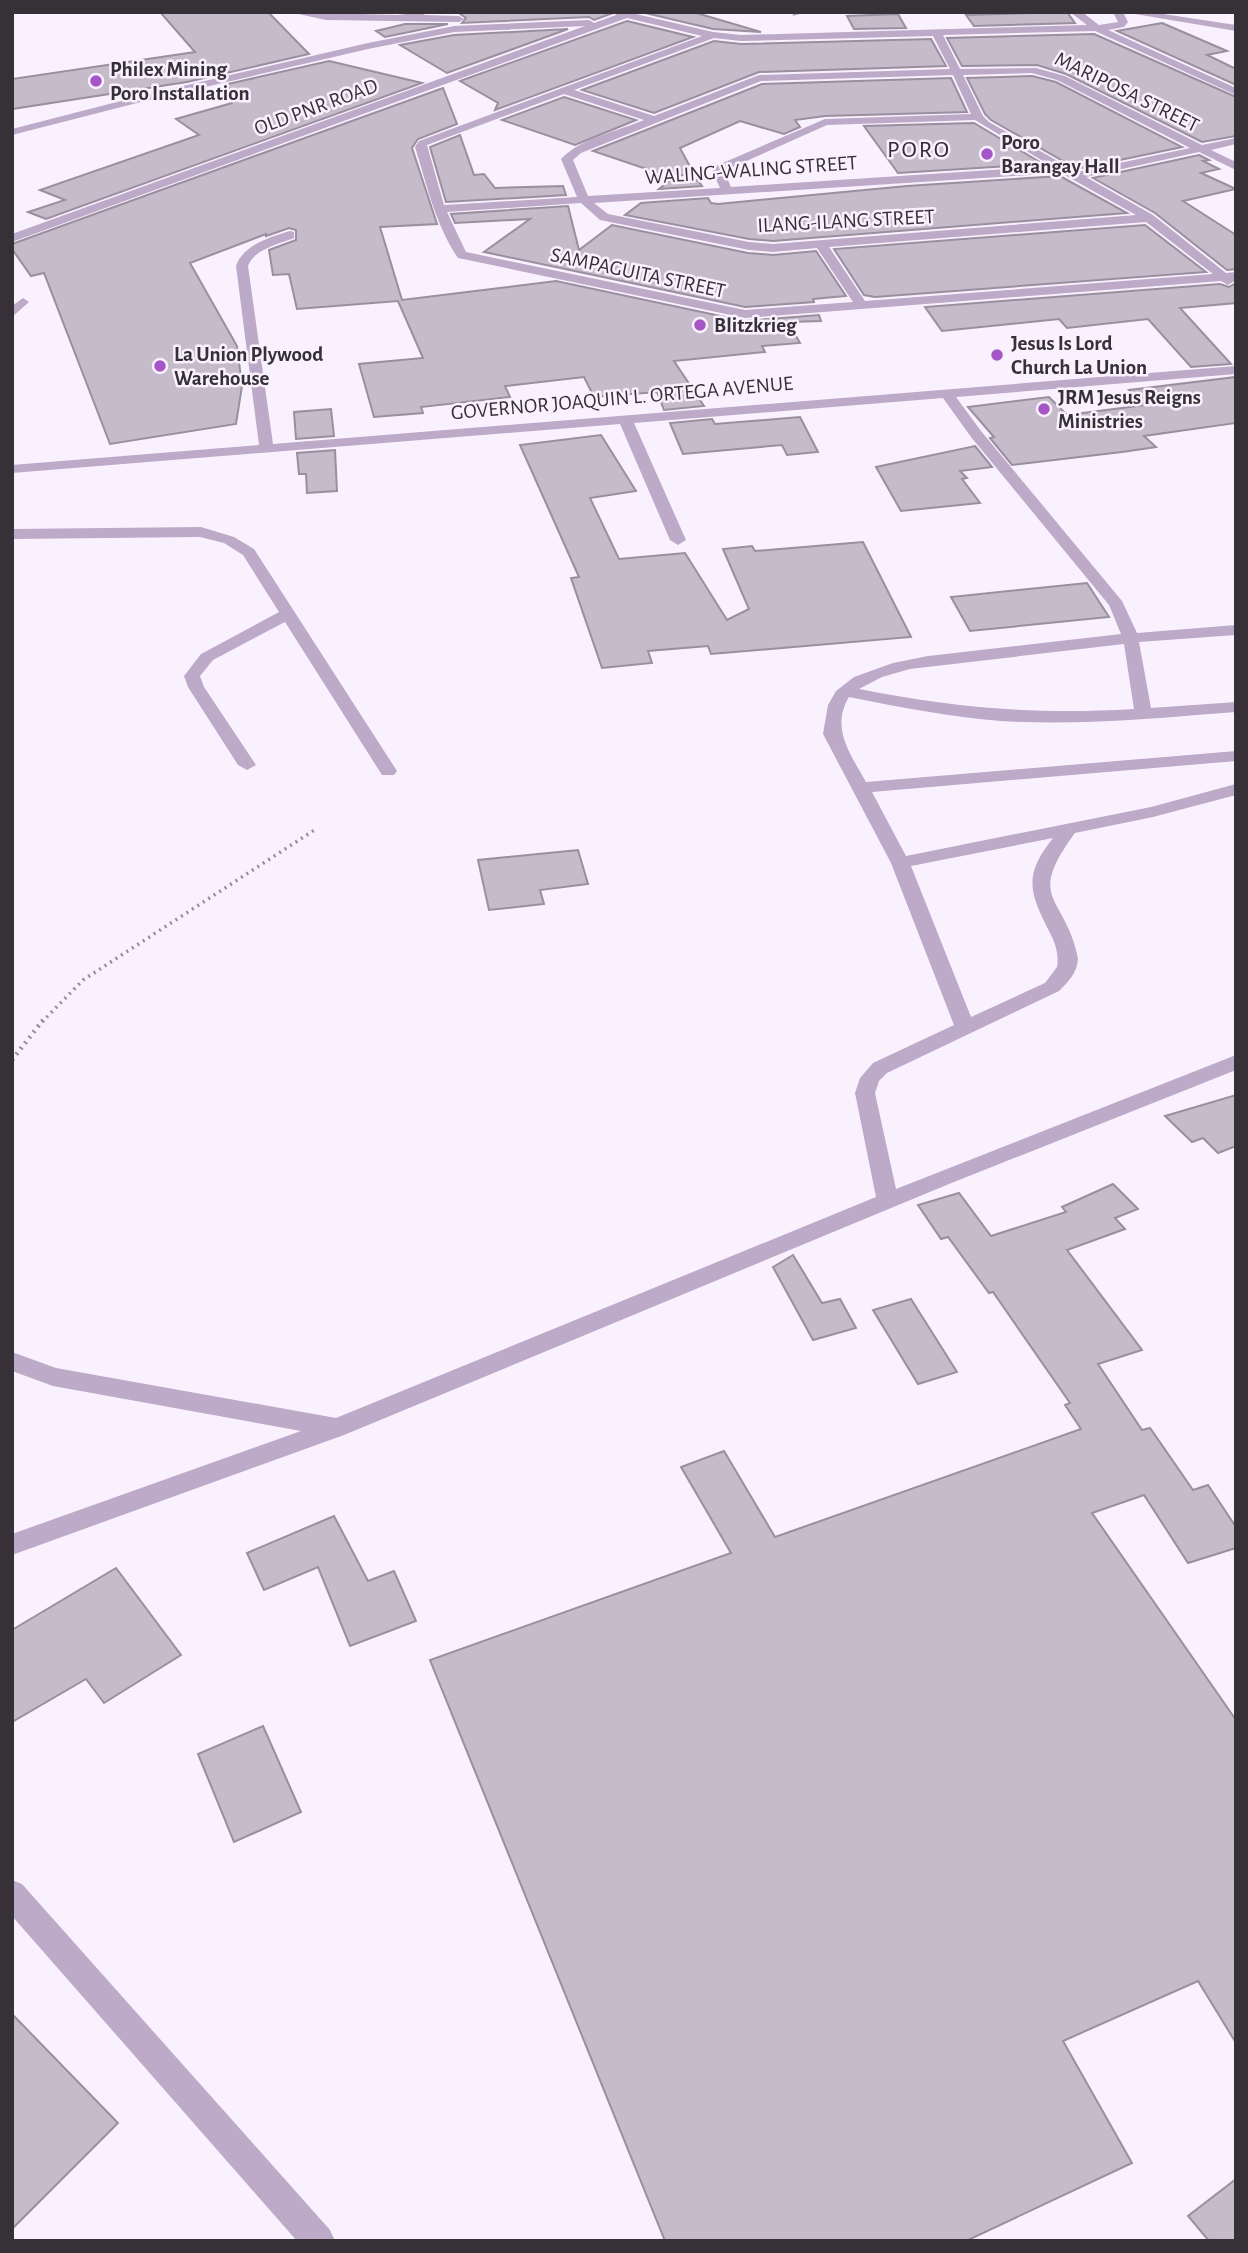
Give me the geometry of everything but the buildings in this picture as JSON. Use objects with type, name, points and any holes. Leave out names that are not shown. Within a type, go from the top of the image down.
[{"type":"street","points":[[294,12],[326,17],[479,19],[619,16],[741,38],[1097,28],[1124,22],[1118,12]]},
{"type":"street","points":[[408,18],[423,12]]},
{"type":"street","points":[[479,19],[500,12]]},
{"type":"street","points":[[1075,12],[1097,28],[1236,92]]},
{"type":"street","points":[[1128,12],[1236,28]]},
{"type":"street","points":[[12,132],[152,96],[454,29],[619,16]]},
{"type":"street","name":"OLD PNR ROAD","points":[[12,238],[619,16]]},
{"type":"street","points":[[937,33],[978,117],[985,124],[1149,218],[1230,276],[1236,290]]},
{"type":"street","name":"SAMPAGUITA STREET","points":[[713,35],[423,143],[421,147],[456,247],[462,254],[478,260],[722,311],[756,314],[1230,276]]},
{"type":"street","points":[[584,200],[567,159],[570,155],[751,80],[771,76],[955,71]]},
{"type":"street","name":"MARIPOSA STREET","points":[[955,71],[1048,72],[1236,167]]},
{"type":"street","points":[[563,90],[654,120]]},
{"type":"street","points":[[727,190],[719,171],[722,167],[825,122],[978,117]]},
{"type":"street","points":[[1075,176],[1236,141]]},
{"type":"street","name":"WALING-WALING STREET","points":[[441,209],[1063,169]]},
{"type":"street","name":"ILANG-ILANG STREET","points":[[584,200],[598,213],[614,221],[763,248],[1149,218]]},
{"type":"street","points":[[267,449],[242,266],[244,257],[254,250],[290,236]]},
{"type":"street","points":[[821,245],[862,306]]},
{"type":"street","points":[[12,313],[23,302]]},
{"type":"street","name":"GOVERNOR JOAQUIN L. ORTEGA AVENUE","points":[[12,469],[1236,370]]},
{"type":"street","points":[[947,393],[976,435],[1116,604],[1126,620],[1143,714]]},
{"type":"street","points":[[625,419],[678,540]]},
{"type":"street","points":[[12,534],[201,532],[229,540],[249,552],[388,771]]},
{"type":"street","points":[[247,765],[196,687],[192,676],[207,657],[288,614]]},
{"type":"street","points":[[965,1028],[900,863],[832,734],[833,710],[845,691],[864,679],[899,666],[1074,641],[1236,630]]},
{"type":"street","points":[[845,691],[956,711],[1003,716],[1143,714],[1236,707]]},
{"type":"street","points":[[860,788],[1236,756]]},
{"type":"street","points":[[900,863],[1153,812],[1236,789]]},
{"type":"street","points":[[888,1201],[864,1093],[870,1078],[880,1068],[1052,987],[1065,973],[1068,959],[1041,892],[1040,877],[1046,859],[1069,829]]},
{"type":"street","points":[[12,1545],[337,1428],[888,1201],[1236,1062]]},
{"type":"street","points":[[12,1361],[53,1377],[337,1428]]},
{"type":"street","points":[[12,1895],[319,2241]]},
{"type":"path","points":[[12,1060],[51,1010],[83,980],[316,829]]},
{"type":"place","name":"Philex Mining Poro Installation","points":[[96,81]]},
{"type":"place","name":"Poro Barangay Hall","points":[[987,154]]},
{"type":"place","name":"Blitzkrieg","points":[[700,325]]},
{"type":"place","name":"Jesus Is Lord Church La Union","points":[[997,355]]},
{"type":"place","name":"La Union Plywood Warehouse","points":[[160,366]]},
{"type":"place","name":"JRM Jesus Reigns Ministries","points":[[1044,409]]},
{"type":"district","name":"PORO","points":[[919,150]]}]
